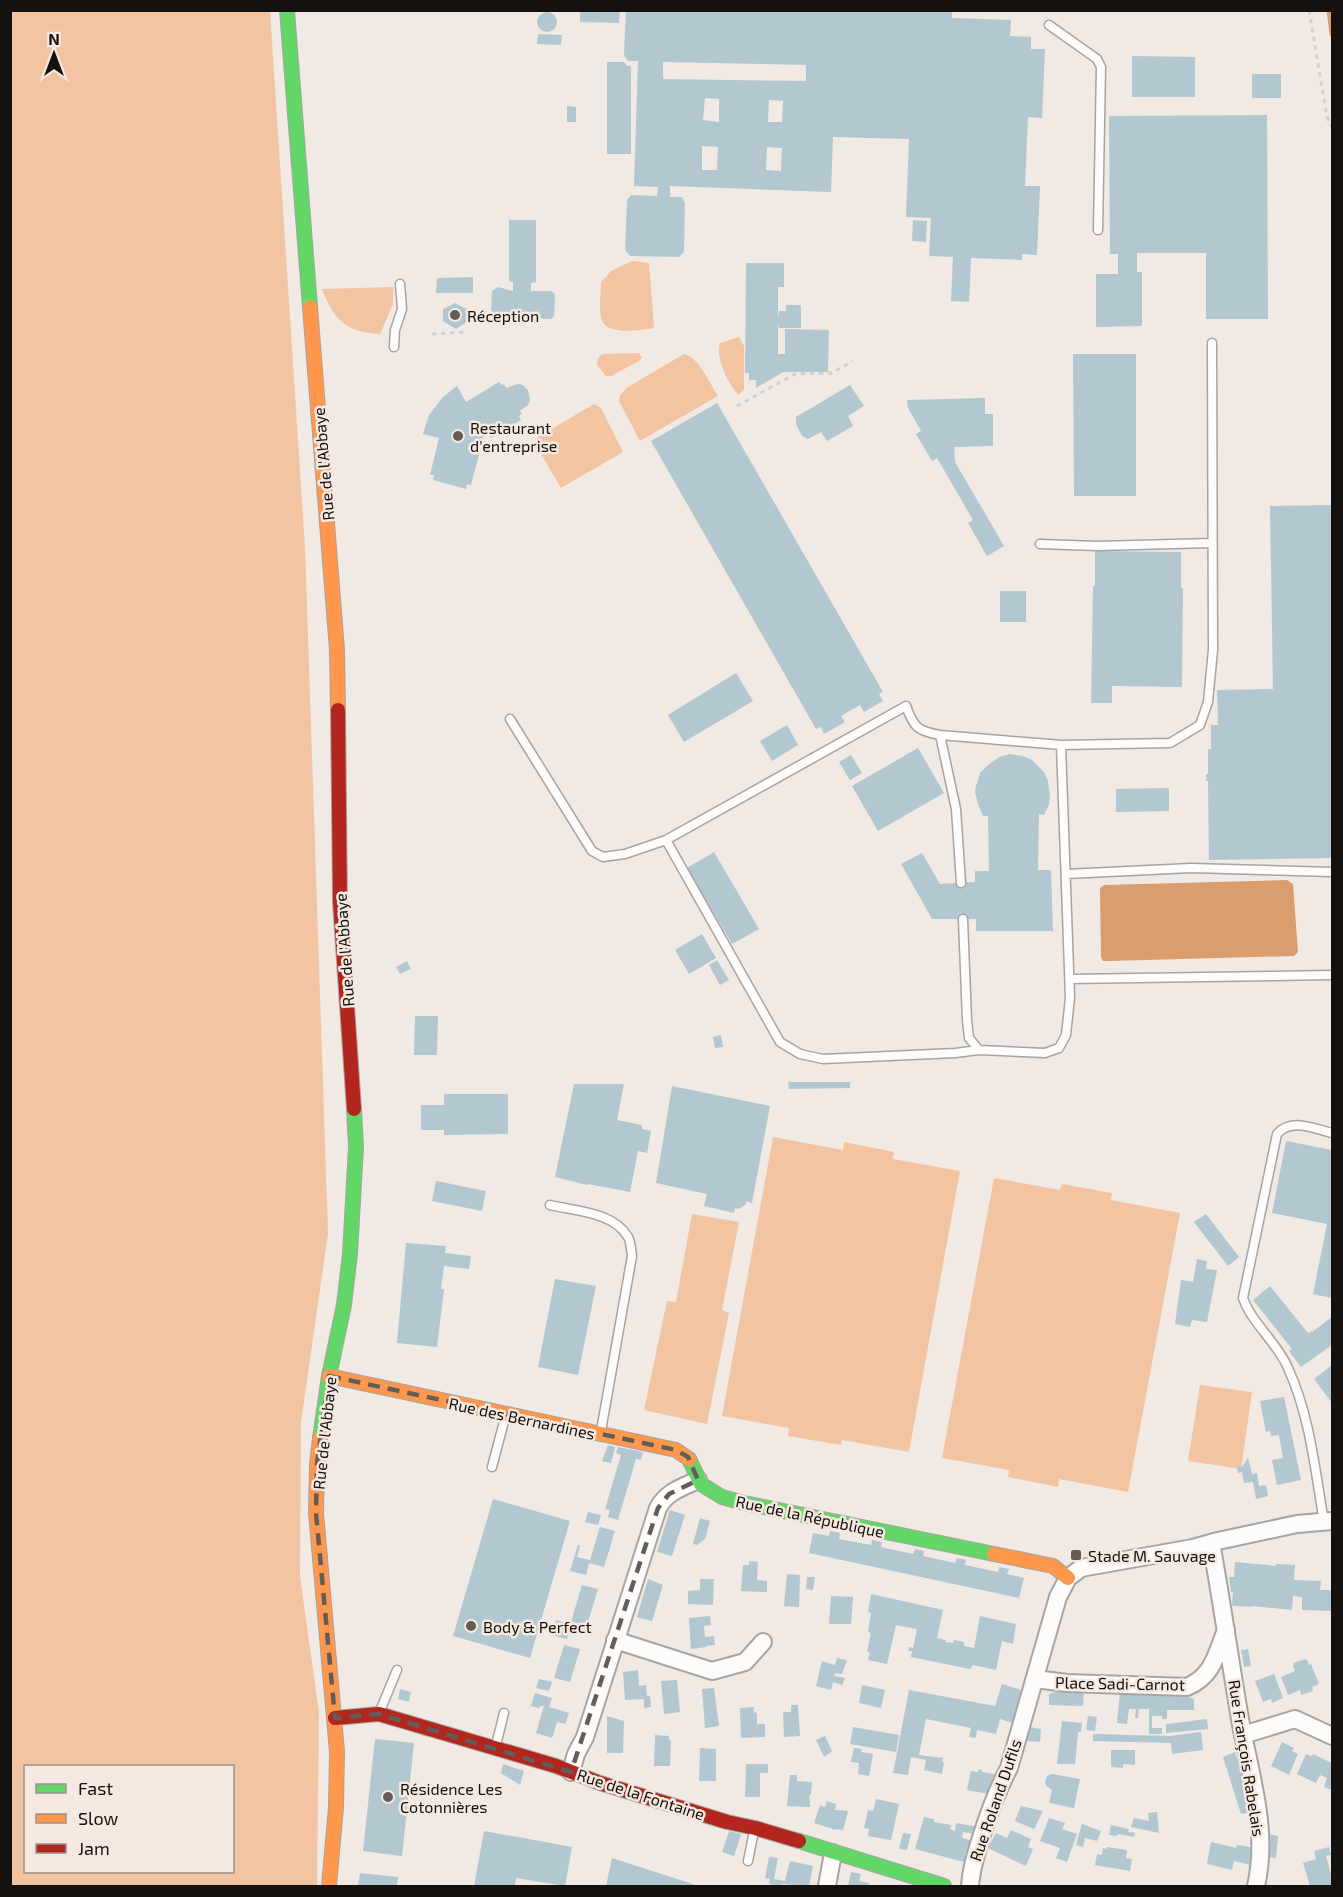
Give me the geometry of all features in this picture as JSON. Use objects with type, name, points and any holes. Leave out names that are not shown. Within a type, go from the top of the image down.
[{"type":"street","name":"Rue de l'Abbaye","points":[[287,10],[337,650],[340,902],[356,1147],[350,1254],[344,1305],[329,1376],[317,1464],[316,1513],[335,1718],[337,1782],[329,1887]]},
{"type":"street","name":"Rue des Bernardines","points":[[329,1376],[676,1450],[688,1457],[698,1480]]},
{"type":"street","points":[[571,1772],[576,1754],[585,1737],[658,1508],[662,1499],[669,1494],[698,1480]]},
{"type":"street","name":"Rue de la République","points":[[698,1480],[711,1491],[744,1503],[1053,1566],[1068,1578]]},
{"type":"street","points":[[1068,1578],[1081,1568],[1193,1548],[1297,1524],[1328,1521]]},
{"type":"street","points":[[1211,1543],[1226,1629]]},
{"type":"street","name":"Place Sadi-Carnot","points":[[1068,1578],[1058,1597],[1035,1679],[1068,1683],[1187,1687],[1203,1678],[1209,1671],[1226,1629]]},
{"type":"street","name":"Rue François Rabelais","points":[[1226,1629],[1260,1828],[1261,1865],[1256,1887]]},
{"type":"street","points":[[615,1640],[712,1671],[745,1662],[763,1642]]},
{"type":"street","name":"Rue Roland Dufils","points":[[970,1887],[970,1872],[996,1791],[1009,1768],[1035,1679]]},
{"type":"street","name":"Rue de la Fontaine","points":[[335,1718],[379,1714],[944,1887]]},
{"type":"street","points":[[1243,1735],[1295,1719],[1332,1736]]},
{"type":"street","points":[[827,1887],[833,1853]]},
{"type":"lane","points":[[1049,25],[1097,59],[1101,67],[1098,230]]},
{"type":"lane","points":[[394,347],[395,330],[402,309],[400,284]]},
{"type":"lane","points":[[510,720],[592,851],[603,857],[625,854],[666,840],[906,706],[911,719],[922,732],[940,735],[1061,745],[1170,743],[1200,725],[1208,702],[1213,650],[1212,343]]},
{"type":"lane","points":[[1040,544],[1097,546],[1212,543]]},
{"type":"lane","points":[[940,735],[956,809],[961,883]]},
{"type":"lane","points":[[666,840],[780,1042],[800,1054],[823,1059],[979,1050],[1045,1053],[1059,1048],[1066,1035],[1070,998],[1061,745]]},
{"type":"lane","points":[[1066,874],[1191,868],[1332,872]]},
{"type":"lane","points":[[963,919],[969,1038],[979,1050]]},
{"type":"lane","points":[[1070,979],[1332,975]]},
{"type":"lane","points":[[1328,1521],[1306,1417],[1297,1387],[1287,1365],[1271,1339],[1248,1311],[1243,1298],[1277,1134],[1288,1125],[1299,1125],[1332,1133]]},
{"type":"lane","points":[[550,1206],[600,1216],[617,1224],[629,1238],[632,1256],[600,1435]]},
{"type":"lane","points":[[492,1467],[506,1414]]},
{"type":"lane","points":[[379,1714],[397,1670]]},
{"type":"lane","points":[[496,1748],[504,1713]]},
{"type":"lane","points":[[748,1861],[755,1828]]},
{"type":"path","points":[[1310,10],[1327,117],[1332,127]]},
{"type":"path","points":[[432,334],[464,332]]},
{"type":"path","points":[[737,406],[795,374],[832,373],[853,361]]},
{"type":"highlighted area","points":[[329,1376],[676,1450],[688,1457],[698,1480],[669,1494],[658,1508],[571,1772],[379,1714],[335,1718],[316,1513],[317,1464]]},
{"type":"shaded area","points":[[11,11],[270,11],[305,547],[328,1233],[301,1422],[300,1576],[319,1713],[317,1886],[11,1886]]},
{"type":"shaded area","points":[[632,261],[649,263],[654,328],[617,330],[605,325],[602,320],[601,282],[611,271]]},
{"type":"shaded area","points":[[393,287],[393,304],[380,334],[359,331],[343,322],[331,309],[322,289]]},
{"type":"shaded area","points":[[739,337],[744,346],[744,389],[739,395],[724,371],[719,349],[720,343]]},
{"type":"shaded area","points":[[639,353],[642,358],[639,361],[611,376],[606,376],[597,365],[598,358],[602,354]]},
{"type":"shaded area","points":[[684,354],[699,365],[718,396],[640,441],[619,401],[620,395],[628,387]]},
{"type":"shaded area","points":[[594,404],[601,408],[623,452],[561,488],[537,447],[536,441],[540,436]]},
{"type":"shaded area","points":[[1287,880],[1293,884],[1298,952],[1294,956],[1109,961],[1103,961],[1101,957],[1100,888],[1104,885]]},
{"type":"shaded area","points":[[773,1137],[843,1150],[844,1142],[894,1152],[893,1159],[960,1171],[909,1452],[842,1440],[841,1445],[788,1436],[789,1428],[722,1416]]},
{"type":"shaded area","points":[[994,1178],[1060,1190],[1062,1184],[1112,1193],[1111,1200],[1180,1213],[1128,1492],[1059,1479],[1058,1487],[1008,1477],[1009,1470],[942,1458]]},
{"type":"shaded area","points":[[692,1214],[739,1222],[722,1310],[729,1313],[707,1424],[644,1410],[667,1301],[676,1302]]},
{"type":"shaded area","points":[[1200,1385],[1252,1392],[1241,1469],[1188,1461]]},
{"type":"building","points":[[580,10],[620,10],[619,23],[580,22]]},
{"type":"building","points":[[626,10],[952,10],[952,18],[1011,20],[1010,36],[1031,37],[1031,49],[1045,49],[1042,118],[1028,117],[1025,186],[1040,186],[1037,255],[1022,254],[1022,260],[971,258],[969,302],[951,301],[953,257],[929,256],[931,218],[906,217],[909,139],[833,137],[831,192],[670,186],[670,197],[682,197],[685,203],[684,252],[679,257],[630,256],[625,250],[627,200],[631,195],[657,196],[658,187],[634,186],[638,61],[628,61],[624,55]],"holes":[[[663,62],[806,65],[806,81],[663,79]],[[705,98],[719,99],[719,122],[703,120]],[[769,100],[783,101],[782,122],[768,122]],[[702,146],[718,147],[717,170],[702,170]],[[767,147],[782,148],[781,171],[766,170]]]},
{"type":"building","points":[[547,12],[554,15],[557,22],[554,29],[547,32],[540,29],[537,22],[540,15]]},
{"type":"building","points":[[538,34],[562,35],[561,45],[537,44]]},
{"type":"building","points":[[1132,56],[1195,57],[1195,97],[1132,97]]},
{"type":"building","points":[[607,62],[624,62],[627,66],[631,66],[631,154],[607,154]]},
{"type":"building","points":[[1252,74],[1281,74],[1281,98],[1252,98]]},
{"type":"building","points":[[567,106],[576,107],[576,122],[567,122]]},
{"type":"building","points":[[1267,115],[1268,319],[1206,319],[1206,253],[1137,253],[1137,272],[1142,272],[1142,326],[1096,327],[1096,274],[1118,274],[1118,254],[1110,254],[1109,116]]},
{"type":"building","points":[[509,220],[536,220],[536,282],[531,283],[531,291],[551,291],[555,294],[554,316],[551,319],[495,315],[491,310],[492,291],[498,287],[513,291],[513,282],[509,281]]},
{"type":"building","points":[[913,220],[927,221],[926,242],[912,241]]},
{"type":"building","points":[[746,263],[784,263],[784,287],[778,287],[778,319],[779,311],[786,311],[786,305],[801,305],[801,328],[779,328],[778,324],[778,354],[785,354],[785,329],[829,330],[828,372],[783,372],[756,388],[756,380],[749,380],[749,373],[745,373]]},
{"type":"building","points":[[473,277],[473,293],[436,293],[437,278]]},
{"type":"building","name":"Réception","points":[[455,303],[468,310],[468,321],[456,329],[443,321],[443,309]]},
{"type":"building","points":[[1073,354],[1136,354],[1136,496],[1074,496]]},
{"type":"building","name":"Restaurant d'entreprise","points":[[499,382],[506,388],[518,384],[528,390],[530,400],[528,405],[520,411],[521,420],[491,438],[488,434],[485,435],[479,442],[477,450],[480,451],[471,485],[467,484],[466,489],[433,480],[434,475],[430,475],[439,438],[423,434],[429,415],[443,397],[457,386],[466,402]]},
{"type":"building","points":[[850,385],[864,406],[848,416],[853,426],[827,441],[821,432],[808,439],[802,436],[796,424],[796,417]]},
{"type":"building","points":[[985,398],[985,414],[993,414],[993,446],[954,447],[955,462],[1004,546],[987,556],[968,523],[973,520],[937,458],[932,461],[916,434],[921,431],[908,408],[907,400]]},
{"type":"building","points":[[717,403],[883,692],[879,694],[883,701],[864,712],[860,705],[841,716],[845,722],[824,734],[821,727],[816,729],[651,441]]},
{"type":"building","points":[[1332,505],[1332,858],[1209,860],[1206,774],[1208,774],[1208,749],[1211,749],[1211,725],[1218,725],[1217,690],[1273,689],[1270,506]]},
{"type":"building","points":[[1095,551],[1181,552],[1182,687],[1112,686],[1112,703],[1091,703]]},
{"type":"building","points":[[1000,591],[1026,591],[1026,622],[1000,622]]},
{"type":"building","points":[[736,673],[753,701],[684,742],[668,715]]},
{"type":"building","points":[[787,725],[798,745],[772,761],[760,741]]},
{"type":"building","points":[[918,748],[944,793],[878,831],[852,786]]},
{"type":"building","points":[[1010,754],[1032,760],[1044,772],[1048,781],[1049,805],[1044,815],[1039,814],[1038,870],[1051,870],[1053,931],[976,931],[976,919],[932,919],[901,864],[922,853],[940,884],[975,882],[975,871],[989,871],[988,816],[983,816],[978,804],[976,786],[980,773],[988,765],[999,757]]},
{"type":"building","points":[[851,755],[862,773],[850,780],[839,762]]},
{"type":"building","points":[[1169,788],[1169,811],[1116,812],[1116,789]]},
{"type":"building","points":[[714,852],[759,929],[732,944],[687,868]]},
{"type":"building","points":[[702,934],[716,958],[689,974],[675,950]]},
{"type":"building","points":[[717,960],[729,980],[720,985],[709,965]]},
{"type":"building","points":[[407,961],[411,969],[400,974],[396,967]]},
{"type":"building","points":[[415,1016],[438,1016],[437,1055],[414,1055]]},
{"type":"building","points":[[721,1035],[723,1047],[715,1048],[713,1037]]},
{"type":"building","points":[[788,1082],[850,1082],[850,1088],[789,1089]]},
{"type":"building","points":[[574,1084],[624,1084],[617,1120],[642,1125],[642,1129],[651,1131],[647,1153],[638,1151],[630,1192],[555,1177]]},
{"type":"building","points":[[672,1086],[770,1106],[752,1203],[746,1201],[746,1204],[739,1209],[735,1208],[734,1213],[704,1206],[707,1194],[656,1183]]},
{"type":"building","points":[[444,1094],[508,1094],[508,1134],[444,1135],[444,1130],[421,1130],[421,1105],[444,1105]]},
{"type":"building","points":[[1286,1141],[1332,1150],[1332,1298],[1313,1294],[1327,1224],[1272,1213]]},
{"type":"building","points":[[436,1181],[486,1191],[482,1211],[432,1201]]},
{"type":"building","points":[[1206,1214],[1239,1257],[1228,1266],[1194,1222]]},
{"type":"building","points":[[406,1243],[446,1246],[445,1253],[471,1256],[469,1269],[444,1266],[441,1289],[444,1289],[437,1347],[397,1343]]},
{"type":"building","points":[[1197,1259],[1207,1261],[1206,1269],[1217,1270],[1207,1322],[1192,1320],[1190,1327],[1175,1324],[1181,1280],[1193,1282]]},
{"type":"building","points":[[555,1279],[596,1286],[578,1375],[538,1367]]},
{"type":"building","points":[[1270,1286],[1308,1333],[1332,1317],[1332,1345],[1301,1367],[1289,1351],[1292,1349],[1253,1300]]},
{"type":"building","points":[[1332,1365],[1332,1403],[1314,1379]]},
{"type":"building","points":[[1284,1397],[1301,1480],[1277,1485],[1272,1460],[1283,1458],[1279,1435],[1271,1436],[1270,1431],[1266,1432],[1260,1401]]},
{"type":"building","points":[[608,1445],[615,1447],[611,1463],[602,1461]]},
{"type":"building","points":[[618,1447],[643,1452],[641,1460],[636,1459],[618,1520],[608,1517],[610,1510],[605,1509],[621,1455],[616,1453]]},
{"type":"building","points":[[1248,1458],[1252,1474],[1257,1473],[1259,1486],[1266,1485],[1268,1496],[1256,1499],[1253,1482],[1244,1483],[1242,1472],[1238,1473],[1237,1467],[1242,1467]]},
{"type":"building","points":[[493,1499],[570,1521],[530,1658],[453,1636]]},
{"type":"building","points":[[670,1510],[685,1515],[672,1556],[657,1552]]},
{"type":"building","points":[[588,1512],[601,1515],[598,1525],[585,1522]]},
{"type":"building","points":[[700,1518],[710,1521],[705,1539],[697,1545],[693,1544]]},
{"type":"building","points":[[600,1527],[615,1531],[604,1567],[589,1563],[586,1575],[570,1571],[578,1545],[580,1545],[577,1557],[590,1560]]},
{"type":"building","points":[[830,1531],[840,1533],[839,1539],[871,1545],[872,1540],[882,1542],[881,1547],[913,1554],[915,1549],[924,1551],[923,1556],[955,1563],[957,1558],[966,1560],[965,1565],[998,1572],[999,1567],[1009,1569],[1007,1574],[1024,1578],[1019,1598],[809,1553],[813,1533],[829,1536]]},
{"type":"building","points":[[749,1561],[758,1562],[757,1580],[767,1581],[767,1592],[741,1591],[743,1565],[749,1565]]},
{"type":"building","points":[[1235,1562],[1276,1566],[1276,1564],[1295,1565],[1294,1580],[1321,1581],[1320,1590],[1332,1590],[1332,1611],[1302,1610],[1302,1597],[1293,1596],[1292,1610],[1232,1606],[1233,1592],[1231,1592],[1229,1577],[1234,1577]]},
{"type":"building","points":[[787,1574],[800,1575],[799,1607],[784,1606]]},
{"type":"building","points":[[807,1577],[815,1577],[813,1590],[806,1589]]},
{"type":"building","points":[[648,1579],[663,1585],[652,1621],[637,1617]]},
{"type":"building","points":[[700,1579],[714,1579],[713,1605],[688,1604],[688,1591],[700,1590]]},
{"type":"building","points":[[582,1585],[598,1589],[587,1625],[571,1622]]},
{"type":"building","points":[[871,1594],[943,1610],[937,1638],[946,1640],[946,1642],[953,1643],[954,1640],[964,1642],[964,1646],[974,1648],[980,1616],[1016,1624],[1013,1644],[1002,1641],[996,1670],[973,1665],[970,1669],[911,1657],[912,1651],[908,1651],[909,1647],[913,1648],[917,1629],[896,1625],[887,1664],[868,1660],[871,1613],[868,1612]]},
{"type":"building","points":[[831,1596],[853,1597],[851,1624],[829,1624]]},
{"type":"building","points":[[710,1616],[711,1625],[704,1626],[705,1637],[714,1636],[715,1645],[691,1649],[689,1618]]},
{"type":"building","points":[[556,1620],[572,1625],[567,1639],[552,1635]]},
{"type":"building","points":[[564,1645],[580,1649],[570,1682],[554,1678]]},
{"type":"building","points":[[1248,1649],[1251,1666],[1244,1667],[1241,1650]]},
{"type":"building","points":[[837,1658],[847,1660],[842,1674],[835,1673],[834,1676],[845,1678],[842,1685],[833,1682],[831,1690],[816,1686],[822,1661],[835,1665]]},
{"type":"building","points":[[1305,1659],[1309,1665],[1311,1664],[1319,1684],[1312,1687],[1313,1691],[1301,1695],[1300,1690],[1288,1695],[1281,1677],[1295,1670],[1294,1663]]},
{"type":"building","points":[[638,1670],[639,1686],[646,1685],[651,1707],[644,1708],[644,1699],[625,1700],[623,1672]]},
{"type":"building","points":[[1274,1674],[1283,1698],[1272,1703],[1271,1699],[1263,1702],[1255,1681]]},
{"type":"building","points":[[539,1679],[552,1682],[549,1691],[536,1688]]},
{"type":"building","points":[[677,1680],[680,1712],[664,1714],[661,1681]]},
{"type":"building","points":[[1002,1684],[1021,1690],[1012,1723],[1000,1719],[996,1734],[977,1730],[976,1738],[969,1737],[971,1728],[926,1719],[919,1755],[943,1758],[942,1774],[924,1770],[926,1760],[911,1757],[908,1775],[893,1773],[909,1690],[995,1706]]},
{"type":"building","points":[[862,1685],[885,1690],[881,1708],[859,1703]]},
{"type":"building","points":[[714,1688],[719,1726],[705,1728],[702,1689]]},
{"type":"building","points":[[400,1689],[411,1692],[409,1702],[398,1699]]},
{"type":"building","points":[[1064,1689],[1084,1689],[1083,1706],[1049,1705],[1049,1694]]},
{"type":"building","points":[[1120,1691],[1186,1696],[1194,1699],[1194,1710],[1167,1710],[1167,1719],[1162,1719],[1162,1716],[1152,1716],[1152,1728],[1162,1728],[1162,1734],[1149,1734],[1149,1709],[1139,1709],[1138,1718],[1135,1718],[1136,1709],[1129,1709],[1127,1724],[1117,1723]]},
{"type":"building","points":[[535,1693],[552,1698],[549,1707],[569,1713],[565,1724],[557,1722],[552,1738],[536,1733],[544,1706],[539,1708],[531,1706]]},
{"type":"building","points":[[791,1705],[798,1705],[800,1736],[784,1737],[783,1712],[791,1712]]},
{"type":"building","points":[[754,1707],[754,1713],[757,1712],[757,1724],[765,1724],[765,1737],[741,1738],[740,1708]]},
{"type":"building","points":[[607,1716],[624,1721],[623,1753],[607,1753]]},
{"type":"building","points":[[1088,1716],[1097,1717],[1095,1731],[1086,1730]]},
{"type":"building","points":[[1207,1719],[1208,1729],[1166,1733],[1166,1724]]},
{"type":"building","points":[[1062,1721],[1082,1723],[1081,1732],[1078,1732],[1075,1764],[1057,1764]]},
{"type":"building","points":[[853,1727],[899,1735],[896,1752],[850,1744]]},
{"type":"building","points":[[1029,1727],[1041,1729],[1040,1742],[1025,1741]]},
{"type":"building","points":[[1201,1732],[1203,1750],[1172,1754],[1171,1743],[1093,1741],[1093,1734],[1170,1736]]},
{"type":"building","points":[[655,1735],[669,1736],[671,1741],[670,1766],[654,1766]]},
{"type":"building","points":[[825,1736],[832,1751],[824,1757],[816,1740]]},
{"type":"building","name":"Résidence Les Cotonnières","points":[[375,1739],[414,1743],[402,1856],[363,1851]]},
{"type":"building","points":[[1282,1742],[1294,1748],[1292,1751],[1298,1754],[1289,1775],[1271,1766]]},
{"type":"building","points":[[700,1748],[716,1749],[716,1781],[699,1781]]},
{"type":"building","points":[[854,1748],[873,1754],[869,1776],[858,1774],[859,1763],[851,1762]]},
{"type":"building","points":[[1111,1750],[1135,1750],[1135,1765],[1123,1764],[1123,1768],[1111,1767]]},
{"type":"building","points":[[1235,1752],[1250,1797],[1252,1812],[1241,1814],[1223,1757]]},
{"type":"building","points":[[1306,1754],[1312,1756],[1313,1754],[1332,1763],[1332,1790],[1324,1787],[1327,1778],[1320,1775],[1316,1783],[1297,1774]]},
{"type":"building","points":[[503,1764],[524,1771],[520,1785],[501,1773]]},
{"type":"building","points":[[746,1764],[768,1764],[768,1773],[760,1773],[760,1797],[745,1797]]},
{"type":"building","points":[[979,1769],[982,1772],[994,1774],[989,1794],[967,1790],[971,1771],[978,1772]]},
{"type":"building","points":[[1052,1774],[1080,1779],[1074,1808],[1049,1803],[1052,1790],[1046,1786],[1045,1782],[1047,1776]]},
{"type":"building","points":[[790,1775],[797,1775],[797,1781],[812,1782],[811,1795],[809,1794],[810,1807],[787,1806]]},
{"type":"building","points":[[876,1799],[899,1804],[891,1840],[868,1836],[869,1829],[864,1828],[868,1810],[873,1811]]},
{"type":"building","points":[[827,1801],[836,1804],[835,1810],[848,1811],[843,1830],[814,1823],[820,1805],[825,1807]]},
{"type":"building","points":[[1021,1806],[1043,1811],[1034,1829],[1015,1821]]},
{"type":"building","points":[[1157,1812],[1159,1833],[1131,1827],[1134,1818],[1149,1821],[1148,1813]]},
{"type":"building","points":[[924,1817],[934,1819],[934,1822],[951,1825],[950,1829],[955,1831],[956,1823],[978,1827],[975,1834],[963,1832],[962,1838],[973,1841],[970,1852],[966,1851],[964,1862],[915,1849]]},
{"type":"building","points":[[1049,1818],[1065,1823],[1062,1829],[1077,1834],[1067,1862],[1056,1858],[1060,1848],[1040,1841]]},
{"type":"building","points":[[1082,1824],[1101,1831],[1097,1841],[1085,1838],[1083,1847],[1076,1845]]},
{"type":"building","points":[[1111,1825],[1129,1829],[1128,1832],[1135,1833],[1134,1837],[1109,1835]]},
{"type":"building","points":[[1011,1830],[1031,1839],[1028,1847],[1033,1849],[1026,1866],[988,1848],[996,1833],[1007,1838]]},
{"type":"building","points":[[484,1831],[572,1847],[565,1886],[516,1878],[515,1886],[474,1886]]},
{"type":"building","points":[[729,1831],[741,1834],[734,1856],[722,1852]]},
{"type":"building","points":[[903,1833],[911,1834],[907,1850],[899,1849]]},
{"type":"building","points":[[1267,1834],[1278,1836],[1276,1858],[1266,1857]]},
{"type":"building","points":[[1211,1842],[1236,1848],[1237,1845],[1256,1848],[1255,1866],[1234,1861],[1232,1870],[1207,1864]]},
{"type":"building","points":[[1329,1847],[1331,1855],[1326,1856],[1332,1886],[1310,1886],[1303,1863],[1316,1859],[1314,1851]]},
{"type":"building","points":[[1103,1848],[1127,1850],[1126,1858],[1132,1859],[1130,1871],[1095,1865],[1097,1854],[1102,1855]]},
{"type":"building","points":[[769,1857],[778,1858],[774,1879],[785,1881],[790,1861],[813,1866],[809,1886],[769,1884],[770,1879],[765,1878]]},
{"type":"building","points":[[612,1858],[699,1886],[606,1886]]},
{"type":"building","points":[[851,1872],[861,1874],[859,1881],[869,1883],[868,1886],[848,1886]]},
{"type":"building","points":[[360,1873],[398,1877],[397,1886],[358,1886]]},
{"type":"waterway","points":[[1329,10],[1332,34]]},
{"type":"traffic: fast","points":[[287,10],[310,307]]},
{"type":"traffic: fast","points":[[320,1438],[329,1376],[344,1305],[350,1254],[356,1147],[354,1109]]},
{"type":"traffic: fast","points":[[689,1459],[701,1484],[722,1497],[994,1554]]},
{"type":"traffic: fast","points":[[799,1841],[944,1886]]},
{"type":"traffic: slow","points":[[310,307],[337,650],[338,710]]},
{"type":"traffic: slow","points":[[329,1376],[676,1450],[689,1459]]},
{"type":"traffic: slow","points":[[320,1438],[316,1513],[337,1752],[336,1807],[329,1886]]},
{"type":"traffic: slow","points":[[994,1554],[1053,1566],[1068,1578]]},
{"type":"traffic: jam","points":[[338,710],[340,902],[354,1109]]},
{"type":"traffic: jam","points":[[335,1718],[379,1714],[556,1766],[600,1783],[727,1822],[799,1841]]},
{"type":"place","name":"Réception","points":[[455,315]]},
{"type":"place","name":"Restaurant d'entreprise","points":[[458,436]]},
{"type":"place","name":"Stade M. Sauvage","points":[[1076,1555]]},
{"type":"place","name":"Body & Perfect","points":[[471,1626]]},
{"type":"place","name":"Résidence Les Cotonnières","points":[[388,1797]]}]
